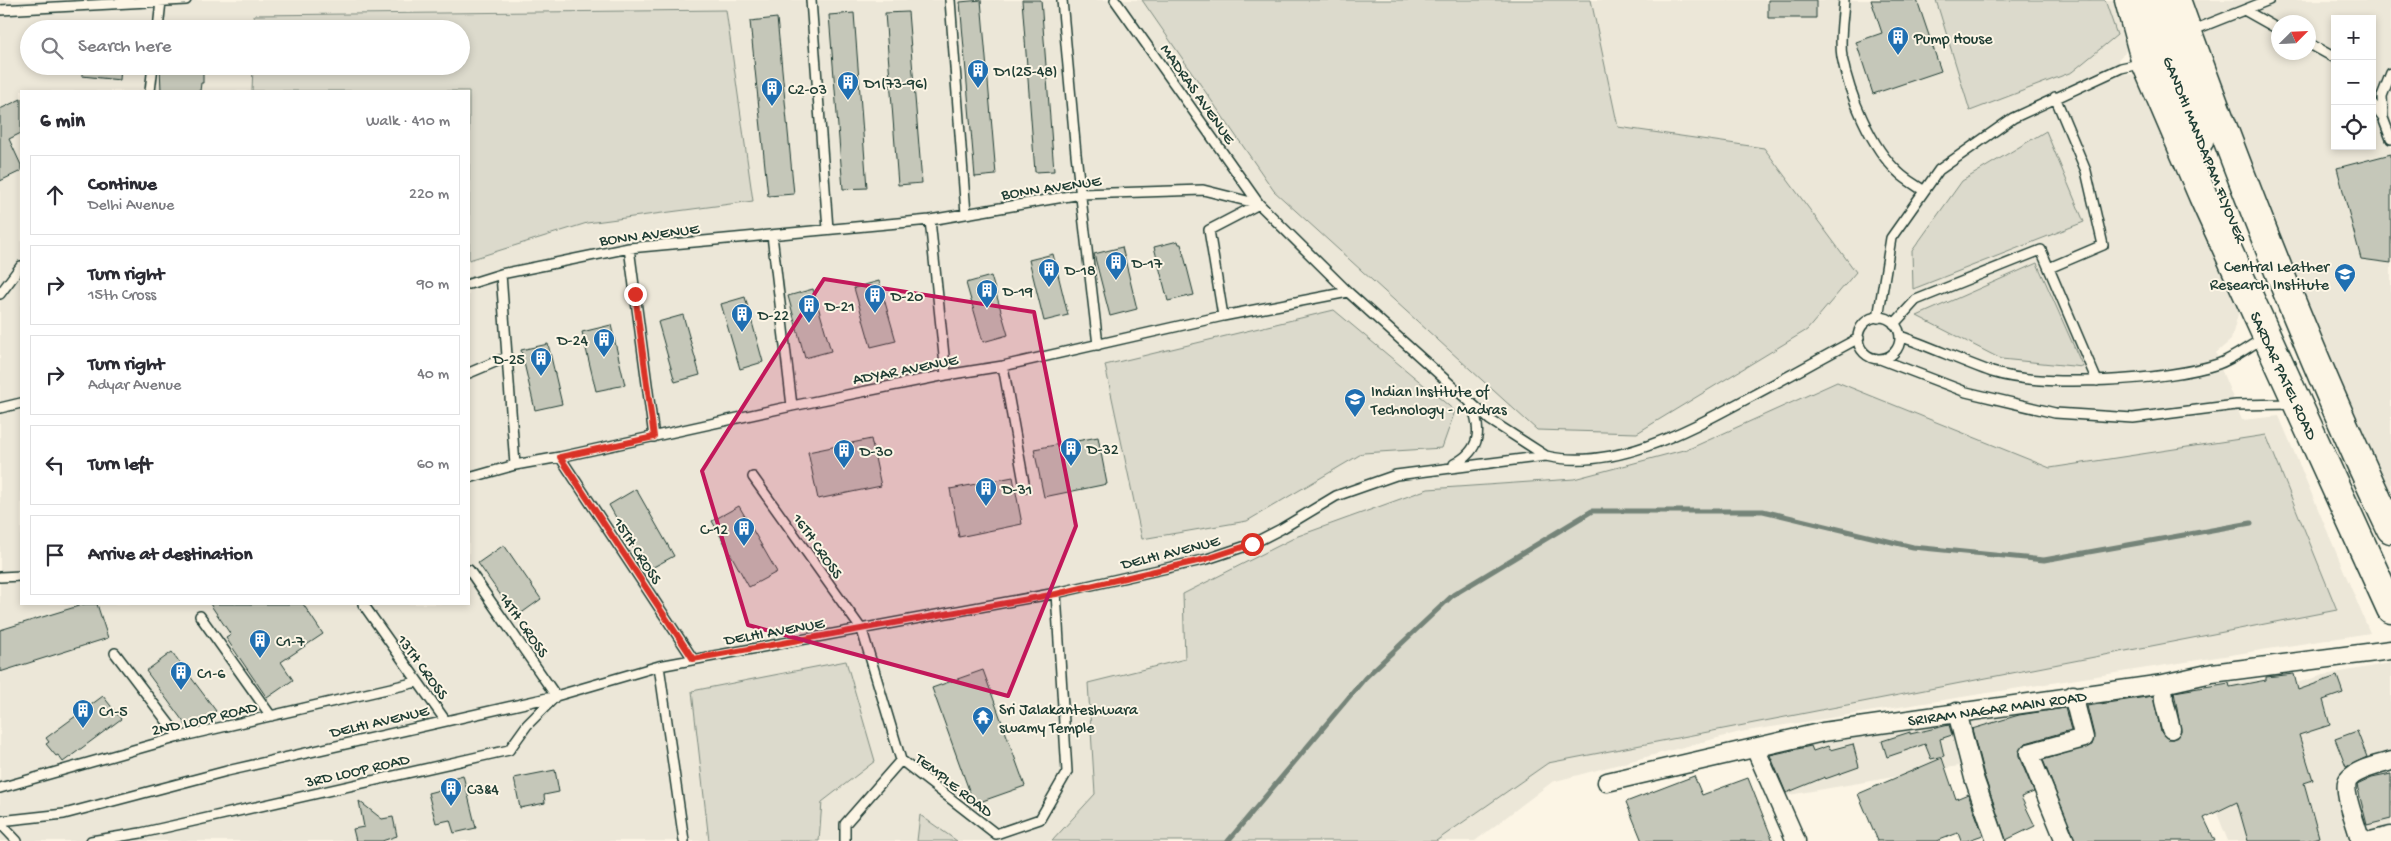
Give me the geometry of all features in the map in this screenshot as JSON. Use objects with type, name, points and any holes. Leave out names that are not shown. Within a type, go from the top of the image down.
[{"type":"main road","name":"SARDAR PATEL ROAD","points":[[2129,0],[2146,63],[2203,196],[2266,336],[2307,400]]},
{"type":"main road","name":"GANDHI MANDAPAM FLYOVER","points":[[2152,0],[2165,49],[2192,125],[2307,400],[2321,453]]},
{"type":"main road","name":"SARDAR PATEL ROAD","points":[[2176,0],[2212,102],[2256,214],[2348,437],[2391,529]]},
{"type":"main road","name":"GANDHI MANDAPAM FLYOVER","points":[[2307,400],[2348,437]]},
{"type":"main road","name":"SARDAR PATEL ROAD","points":[[2321,453],[2391,609]]},
{"type":"street","name":"SRIRAM NAGAR MAIN ROAD","points":[[1607,782],[1823,732],[2163,684],[2212,673],[2391,650]]},
{"type":"street","points":[[2163,684],[2164,701],[2172,730]]},
{"type":"street","points":[[2065,841],[2029,753],[2084,738],[2073,696]]},
{"type":"street","points":[[1957,712],[1974,778],[1996,841]]},
{"type":"street","points":[[1755,748],[1796,841]]},
{"type":"street","points":[[2367,841],[2359,836],[2346,789],[2348,780],[2357,773],[2391,761]]},
{"type":"street","points":[[2371,841],[2391,836]]},
{"type":"lane","points":[[0,10],[186,0]]},
{"type":"lane","points":[[812,0],[828,228]]},
{"type":"lane","points":[[950,0],[966,214]]},
{"type":"lane","points":[[1062,0],[1098,345]]},
{"type":"lane","name":"MADRAS AVENUE","points":[[1115,0],[1259,204]]},
{"type":"lane","points":[[1844,0],[1841,30],[1842,56],[1860,114],[1877,146],[1898,173],[1924,191]]},
{"type":"lane","points":[[2187,32],[2246,11],[2269,0]]},
{"type":"lane","points":[[159,20],[161,1]]},
{"type":"lane","points":[[2246,11],[2271,25]]},
{"type":"lane","points":[[2316,47],[2331,56]]},
{"type":"lane","points":[[1878,318],[1891,238],[1938,170],[2013,118],[2054,97],[2121,68],[2146,63]]},
{"type":"lane","points":[[2383,118],[2382,96],[2391,73]]},
{"type":"lane","points":[[150,90],[152,75]]},
{"type":"lane","points":[[2049,268],[2103,245],[2086,172],[2054,97]]},
{"type":"lane","points":[[2373,105],[2383,118],[2391,139]]},
{"type":"lane","name":"BONN AVENUE","points":[[470,284],[501,274],[629,248],[930,220],[1081,194],[1203,190],[1259,204]]},
{"type":"lane","points":[[1223,316],[1209,230],[1259,204],[1348,292],[1490,420],[1546,456],[1566,461],[1631,452],[1687,431],[1859,338]]},
{"type":"lane","points":[[930,220],[946,375]]},
{"type":"lane","points":[[772,235],[792,406]]},
{"type":"lane","points":[[629,248],[654,437]]},
{"type":"lane","points":[[1894,324],[1916,300],[2041,250],[2097,381]]},
{"type":"lane","points":[[0,294],[20,267]]},
{"type":"lane","points":[[501,274],[515,465]]},
{"type":"lane","name":"ADYAR AVENUE","points":[[470,478],[515,465],[654,437],[792,406],[946,375],[1003,366],[1223,316],[1348,292]]},
{"type":"lane","points":[[1880,359],[1887,358],[1897,349],[1900,336],[1894,324],[1884,318],[1872,319],[1862,326],[1859,338],[1863,351],[1873,358],[1966,392],[2055,414],[2133,418],[2236,404],[2307,400]]},
{"type":"lane","points":[[1900,336],[1993,372],[2031,378],[2097,381],[2192,371],[2219,364],[2266,336]]},
{"type":"lane","points":[[470,373],[507,357]]},
{"type":"lane","points":[[1003,366],[1025,488]]},
{"type":"lane","points":[[1448,467],[1466,457],[1477,439],[1476,420],[1470,402]]},
{"type":"lane","points":[[0,408],[20,404]]},
{"type":"lane","name":"DELHI AVENUE","points":[[0,822],[64,814],[227,771],[556,696],[659,666],[1056,594],[1225,553],[1252,544],[1336,496],[1396,474],[1546,456]]},
{"type":"lane","name":"15TH CROSS","points":[[560,457],[693,659]]},
{"type":"lane","name":"16TH CROSS","points":[[753,477],[862,630]]},
{"type":"lane","name":"14TH CROSS","points":[[470,571],[556,696]]},
{"type":"lane","points":[[0,578],[20,576]]},
{"type":"lane","name":"TEMPLE ROAD","points":[[862,630],[901,760],[996,834],[1040,819],[1067,772],[1056,594]]},
{"type":"lane","name":"13TH CROSS","points":[[363,605],[445,720]]},
{"type":"lane","points":[[200,616],[271,716]]},
{"type":"lane","points":[[115,653],[179,737]]},
{"type":"lane","points":[[659,666],[684,841]]},
{"type":"lane","name":"2ND LOOP ROAD","points":[[0,788],[179,737],[417,682]]},
{"type":"lane","name":"3RD LOOP ROAD","points":[[91,841],[142,837],[509,750],[528,725],[556,696]]},
{"type":"lane","points":[[845,841],[845,824],[901,760]]},
{"type":"lane","points":[[0,822],[17,841]]},
{"type":"highlighted area","points":[[824,279],[1034,312],[1076,526],[1008,696],[748,625],[702,471]]},
{"type":"shaded area","name":"Indian Institute of Technology - Madras","points":[[0,0],[2119,0],[2130,31],[2125,53],[2118,59],[2123,74],[2142,75],[2239,310],[2231,340],[2216,353],[2219,364],[2242,420],[2279,416],[2370,633],[1740,732],[1552,782],[1475,841],[0,841]]},
{"type":"shaded area","points":[[1142,0],[1591,0],[1618,127],[1764,148],[1856,272],[1807,330],[1637,433],[1537,430],[1274,191]]},
{"type":"shaded area","points":[[1936,0],[2105,0],[2117,35],[2072,72],[1970,111]]},
{"type":"shaded area","name":"Central Leather Research Institute","points":[[2189,0],[2391,0],[2391,501],[2261,205]]},
{"type":"shaded area","points":[[726,10],[753,201],[587,223],[470,260],[470,90],[252,90],[253,75],[470,75],[470,20],[254,20],[254,15]]},
{"type":"shaded area","points":[[2046,131],[2084,222],[1913,289],[1912,251],[1962,181]]},
{"type":"shaded area","points":[[2037,263],[2083,367],[2001,359],[1917,316]]},
{"type":"shaded area","points":[[1334,310],[1455,411],[1442,448],[1363,453],[1247,521],[1142,539],[1105,365]]},
{"type":"shaded area","points":[[1837,382],[2050,468],[2266,435],[2337,610],[1548,763],[1436,841],[1052,841],[1095,794],[1088,683],[1185,659],[1183,594],[1298,536],[1428,489],[1574,479],[1691,448]]},
{"type":"shaded area","points":[[846,661],[875,761],[822,802],[819,841],[709,841],[692,691]]},
{"type":"shaded area","points":[[2391,663],[2391,841],[2228,841],[2211,798],[2259,694],[2324,675]]},
{"type":"shaded area","points":[[2257,679],[2257,715],[1777,797],[1755,748]]},
{"type":"shaded area","points":[[920,815],[957,841],[917,841]]},
{"type":"building","name":"D1(25-48)","points":[[981,0],[996,175],[975,177],[960,2]]},
{"type":"building","points":[[1022,0],[1041,0],[1054,171],[1035,172]]},
{"type":"building","points":[[1768,0],[1816,0],[1816,18],[1768,18]]},
{"type":"building","name":"Pump House","points":[[1871,0],[1917,0],[1941,71],[1873,94],[1856,42],[1882,33]]},
{"type":"building","points":[[908,12],[922,183],[898,185],[885,13]]},
{"type":"building","name":"D1(73-96)","points":[[854,13],[867,188],[843,189],[829,15]]},
{"type":"building","name":"C2-03","points":[[777,18],[794,194],[768,196],[750,21]]},
{"type":"building","points":[[82,75],[120,75],[120,80]]},
{"type":"building","points":[[160,75],[203,75],[203,83],[201,83],[200,90],[161,90]]},
{"type":"building","points":[[20,99],[20,134],[9,139],[20,163],[20,171],[0,181],[0,109]]},
{"type":"building","points":[[2391,154],[2391,263],[2361,259],[2337,168]]},
{"type":"building","points":[[1178,241],[1181,244],[1194,295],[1168,301],[1154,247]]},
{"type":"building","name":"D-17","points":[[1122,247],[1137,309],[1110,316],[1094,254]]},
{"type":"building","name":"D-18","points":[[1053,254],[1068,315],[1044,321],[1029,260]]},
{"type":"building","name":"D-19","points":[[991,276],[1008,335],[983,342],[966,283]]},
{"type":"building","name":"D-20","points":[[879,281],[896,341],[871,347],[854,288]]},
{"type":"building","name":"D-21","points":[[813,289],[831,351],[805,358],[788,296]]},
{"type":"building","name":"D-22","points":[[745,297],[763,362],[740,369],[721,304]]},
{"type":"building","points":[[683,315],[700,375],[675,382],[658,322]]},
{"type":"building","name":"D-24","points":[[611,325],[625,385],[596,391],[582,332]]},
{"type":"building","name":"D-25","points":[[548,344],[562,404],[535,410],[521,350]]},
{"type":"building","name":"D-32","points":[[1098,437],[1107,484],[1044,497],[1034,449]]},
{"type":"building","name":"D-30","points":[[871,439],[881,486],[818,499],[808,452]]},
{"type":"building","name":"D-31","points":[[1013,477],[1022,524],[959,537],[950,489]]},
{"type":"building","points":[[636,489],[674,556],[646,571],[609,505]]},
{"type":"building","name":"C-12","points":[[739,506],[777,572],[749,587],[712,521]]},
{"type":"building","points":[[504,545],[541,599],[516,617],[478,563]]},
{"type":"building","points":[[82,605],[97,605],[108,638],[0,672],[0,630]]},
{"type":"building","points":[[211,605],[304,605],[323,634],[281,662],[293,680],[267,698],[226,638],[231,635]]},
{"type":"building","name":"C1-6","points":[[172,652],[216,711],[195,727],[188,728],[146,671]]},
{"type":"building","points":[[983,670],[1025,786],[974,804],[932,688]]},
{"type":"building","points":[[2294,674],[2298,690],[2337,676],[2343,693],[2323,700],[2330,725],[2299,735],[2313,780],[2304,783],[2319,837],[2306,841],[2248,841],[2237,802],[2204,818],[2215,841],[2075,841],[2043,760],[2092,745],[2094,735],[2087,706],[2153,696],[2161,732],[2168,739],[2173,739],[2181,731],[2174,692],[2229,683],[2230,687],[2266,680],[2266,677]]},
{"type":"building","name":"C1-5","points":[[103,696],[121,719],[63,762],[46,744],[49,742],[46,738]]},
{"type":"building","points":[[2065,708],[2071,730],[2026,743],[2019,751],[2019,757],[2034,792],[2021,797],[2035,826],[2006,840],[1984,775],[1972,729],[2019,715]]},
{"type":"building","points":[[1949,725],[1952,735],[1940,739],[1944,756],[1931,759],[1925,744],[1887,757],[1882,741],[1910,732],[1910,734]]},
{"type":"building","points":[[2357,731],[2367,757],[2346,767],[2335,739]]},
{"type":"building","points":[[1853,744],[1859,767],[1825,779],[1825,777],[1786,793],[1770,755],[1811,746],[1813,751],[1828,746],[1830,750]]},
{"type":"building","points":[[1942,758],[1956,799],[1968,794],[1983,835],[1966,841],[1961,841],[1958,833],[1937,841],[1878,841],[1858,794]]},
{"type":"building","points":[[555,770],[559,792],[544,795],[545,803],[520,808],[514,778]]},
{"type":"building","points":[[2391,774],[2391,819],[2367,825],[2357,785],[2372,778]]},
{"type":"building","name":"C3&4","points":[[463,775],[476,828],[454,833],[450,820],[436,823],[428,793],[451,787],[449,779]]},
{"type":"building","points":[[1694,776],[1702,795],[1748,778],[1773,841],[1642,841],[1626,802]]},
{"type":"building","points":[[359,801],[382,819],[393,817],[397,836],[382,841],[356,841],[353,829],[364,827]]},
{"type":"waterway","points":[[1228,841],[1365,678],[1453,595],[1592,511],[1763,511],[1913,547],[2044,560],[2251,523]]},
{"type":"place","name":"Pump House","points":[[1898,56]]},
{"type":"place","name":"D1(25-48)","points":[[978,89]]},
{"type":"place","name":"D1(73-96)","points":[[848,101]]},
{"type":"place","name":"C2-03","points":[[772,107]]},
{"type":"place","name":"D-17","points":[[1116,281]]},
{"type":"place","name":"D-18","points":[[1049,288]]},
{"type":"place","name":"Central Leather Research Institute","points":[[2345,293]]},
{"type":"place","name":"D-19","points":[[987,309]]},
{"type":"place","name":"D-20","points":[[875,314]]},
{"type":"place","name":"D-21","points":[[809,324]]},
{"type":"place","name":"D-22","points":[[742,333]]},
{"type":"place","name":"D-24","points":[[604,358]]},
{"type":"place","name":"D-25","points":[[541,377]]},
{"type":"place","name":"Indian Institute of Technology - Madras","points":[[1355,418]]},
{"type":"place","name":"D-32","points":[[1071,467]]},
{"type":"place","name":"D-30","points":[[844,469]]},
{"type":"place","name":"D-31","points":[[986,507]]},
{"type":"place","name":"C-12","points":[[744,547]]},
{"type":"place","name":"C1-7","points":[[260,659]]},
{"type":"place","name":"C1-6","points":[[181,691]]},
{"type":"place","name":"C1-5","points":[[83,729]]},
{"type":"place","name":"Sri Jalakanteshwara swamy Temple","points":[[983,736]]},
{"type":"place","name":"C3&4","points":[[451,807]]},
{"type":"route","points":[[635,294],[654,437],[560,457],[693,659],[1056,594],[1206,559],[1252,544]]}]
